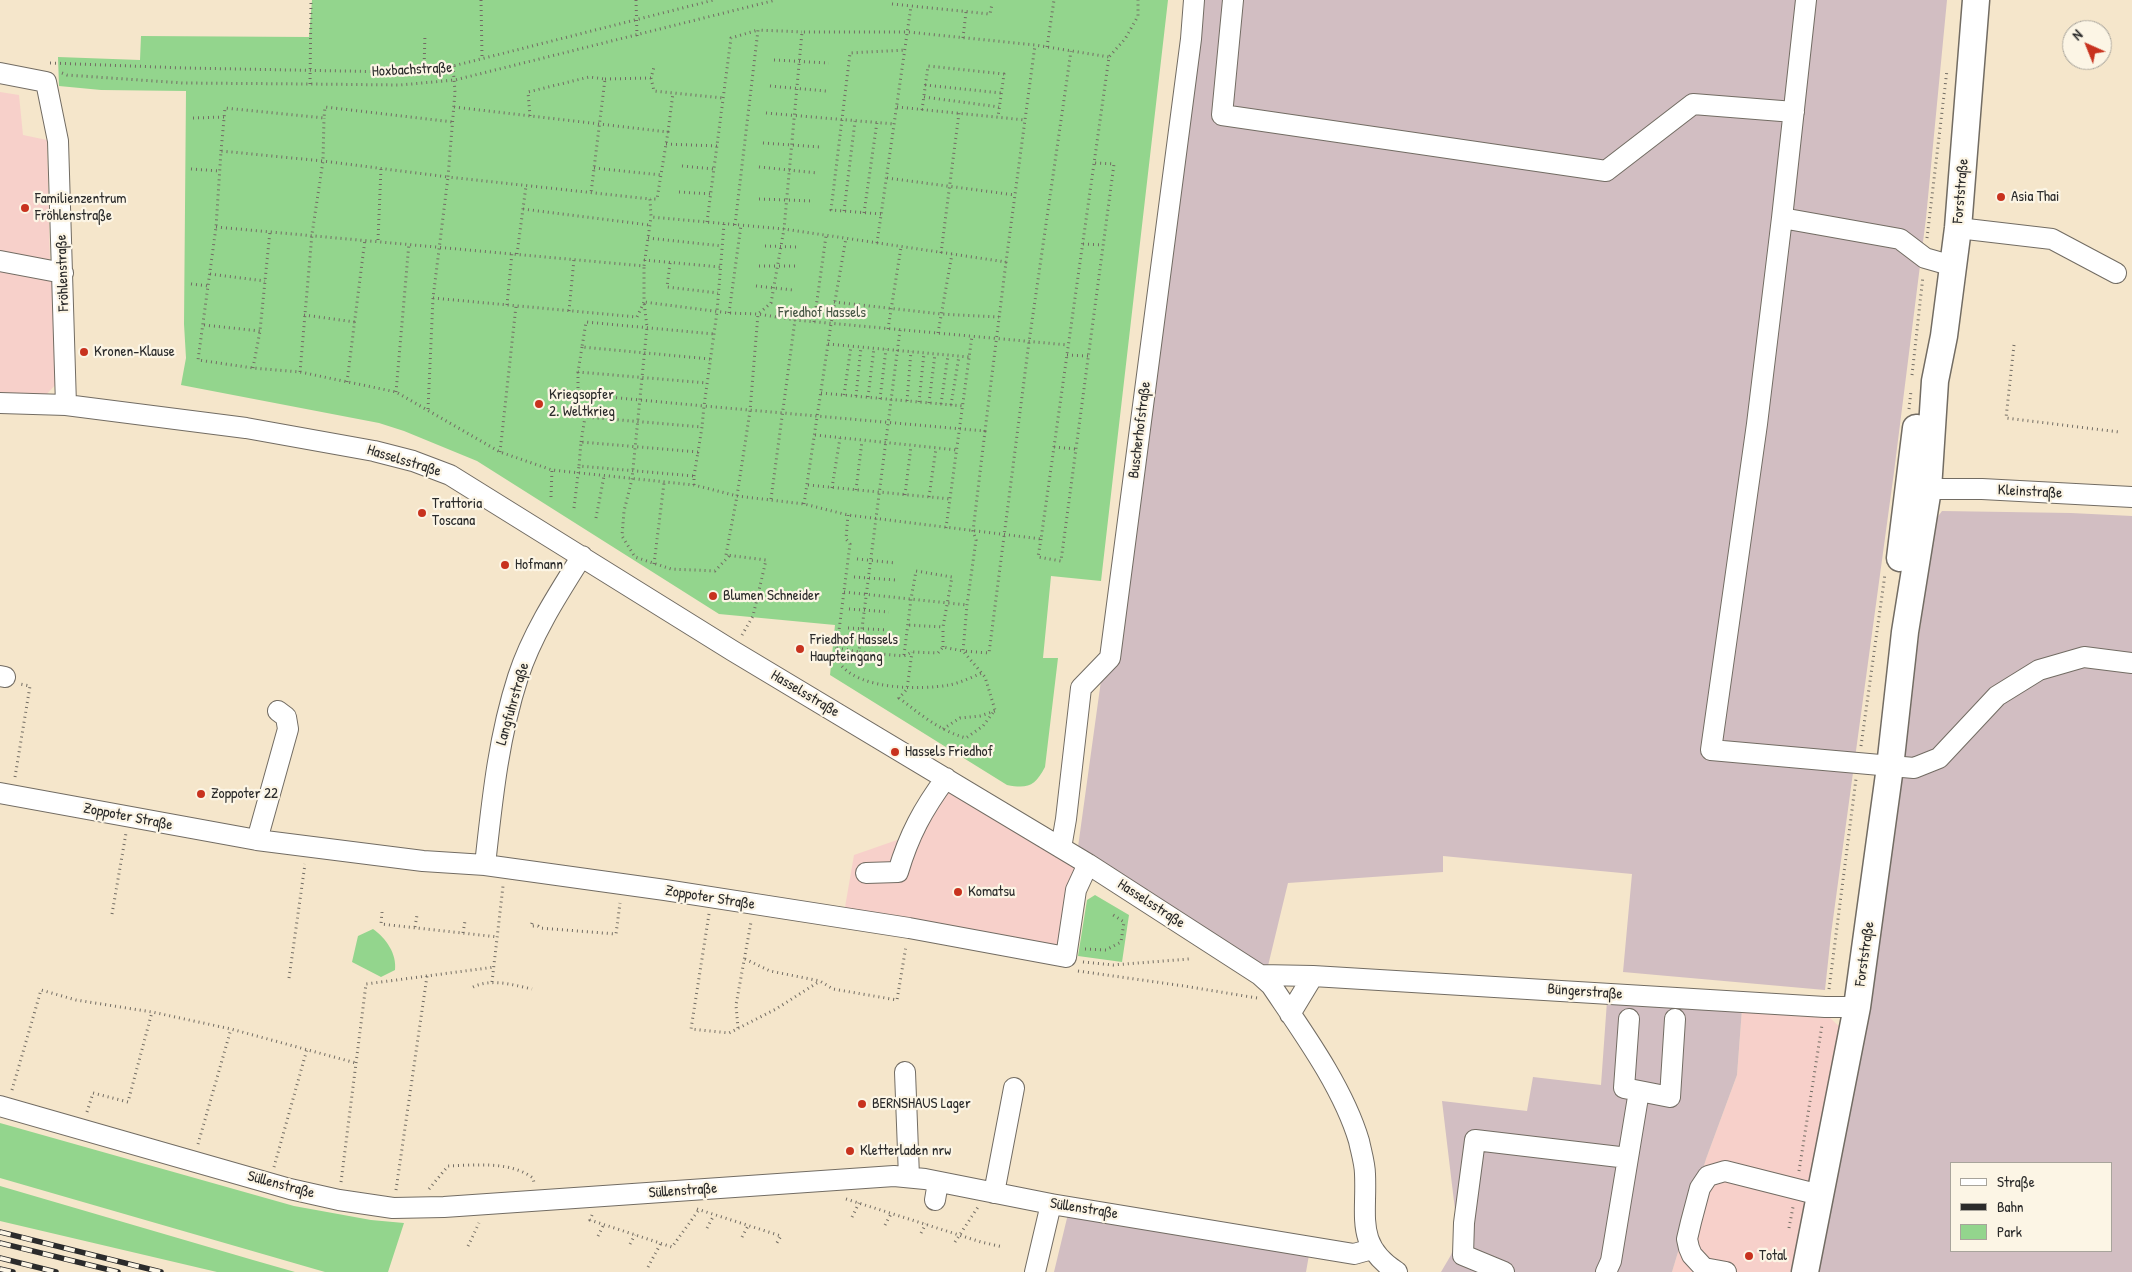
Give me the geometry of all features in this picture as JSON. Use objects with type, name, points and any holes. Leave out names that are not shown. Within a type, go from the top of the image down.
[{"type":"main road","name":"Forststraße","points":[[1805,1272],[1808,1192],[1857,1007],[1890,767],[1905,632],[1928,489],[1935,381],[1944,336],[1958,228],[1976,0]]},
{"type":"main road","name":"Forststraße","points":[[1905,632],[1896,596],[1908,490],[1916,429],[1935,381]]},
{"type":"street","name":"Buscherhofstraße","points":[[1061,848],[1081,688],[1110,658],[1188,59],[1194,0]]},
{"type":"street","points":[[1233,0],[1222,115],[1606,171],[1693,104],[1794,112]]},
{"type":"street","points":[[1806,0],[1757,424],[1711,750],[1914,768],[1939,758],[1997,696],[2038,670],[2084,657],[2132,662]]},
{"type":"street","points":[[0,73],[50,70]]},
{"type":"street","name":"Fröhlenstraße","points":[[50,70],[58,141],[66,405]]},
{"type":"street","points":[[1782,218],[1900,239],[1925,258],[1953,266]]},
{"type":"street","points":[[1958,228],[2052,239],[2116,274]]},
{"type":"street","points":[[0,261],[62,272]]},
{"type":"street","name":"Hasselsstraße","points":[[0,403],[66,405],[246,428],[374,450],[413,461],[450,475],[733,651],[1088,864],[1260,974],[1275,991],[1332,1079],[1347,1110],[1358,1141],[1365,1173],[1364,1228],[1372,1249],[1384,1262],[1398,1272]]},
{"type":"street","name":"Kleinstraße","points":[[1928,489],[2132,496]]},
{"type":"street","name":"Langfuhrstraße","points":[[494,867],[495,776],[505,722],[519,676],[539,629],[582,556]]},
{"type":"street","points":[[257,840],[288,729],[286,717],[278,711]]},
{"type":"street","points":[[866,873],[898,872],[908,842],[931,799],[946,778]]},
{"type":"street","name":"Zoppoter Straße","points":[[6,794],[257,840],[423,861],[494,867],[622,884],[1067,952]]},
{"type":"street","points":[[1067,952],[1076,890],[1088,864]]},
{"type":"street","name":"Büngerstraße","points":[[1260,974],[1825,1007],[1857,1007]]},
{"type":"street","points":[[1290,1014],[1313,976]]},
{"type":"street","points":[[1629,1019],[1624,1088],[1670,1097],[1675,1019]]},
{"type":"street","points":[[905,1072],[909,1177]]},
{"type":"street","points":[[988,1198],[1014,1088]]},
{"type":"street","points":[[1606,1272],[1611,1261],[1640,1091]]},
{"type":"street","name":"Süllenstraße","points":[[3,1107],[270,1183],[339,1200],[394,1208],[536,1201],[894,1176],[909,1177],[936,1191],[1051,1204],[1354,1254],[1372,1249]]},
{"type":"street","points":[[1504,1272],[1463,1255],[1464,1223],[1475,1140],[1628,1158]]},
{"type":"street","points":[[1726,1272],[1704,1268],[1688,1248],[1691,1222],[1700,1188],[1708,1176],[1725,1171],[1808,1192]]},
{"type":"street","points":[[1035,1272],[1051,1204]]},
{"type":"path","points":[[310,84],[311,0]]},
{"type":"path","points":[[481,0],[482,57]]},
{"type":"path","points":[[636,0],[637,36]]},
{"type":"path","points":[[50,70],[185,68],[398,72],[453,66],[482,57],[714,0]]},
{"type":"path","name":"Hoxbachstraße","points":[[50,70],[67,75],[183,83],[400,85],[455,80],[776,0]]},
{"type":"path","points":[[1047,47],[1054,0]]},
{"type":"path","points":[[1094,162],[1114,164],[1061,560],[1038,557],[1083,244],[1094,162],[1109,57],[1126,39],[1138,16],[1138,0]]},
{"type":"path","points":[[892,4],[990,14],[992,4]]},
{"type":"path","points":[[877,243],[911,6]]},
{"type":"path","points":[[963,38],[966,12]]},
{"type":"path","points":[[707,222],[731,38],[758,30],[908,32],[1035,45],[1109,57]]},
{"type":"path","points":[[736,225],[758,30]]},
{"type":"path","points":[[729,556],[726,555],[750,411],[758,314],[771,303],[784,229],[802,32]]},
{"type":"path","points":[[424,69],[425,34]]},
{"type":"path","points":[[995,710],[982,673],[963,651],[976,540],[973,531],[996,338],[1035,45]]},
{"type":"path","points":[[881,214],[831,210],[850,53],[905,50]]},
{"type":"path","points":[[943,647],[989,653],[1029,342],[1071,51]]},
{"type":"path","points":[[774,60],[829,63]]},
{"type":"path","points":[[428,409],[433,298],[448,177],[454,107],[455,80],[453,66]]},
{"type":"path","points":[[922,110],[928,66],[1004,74],[998,117]]},
{"type":"path","points":[[654,67],[651,78],[654,91],[723,98]]},
{"type":"path","points":[[530,116],[528,92],[589,76],[605,79],[651,78]]},
{"type":"path","points":[[591,193],[605,79]]},
{"type":"path","points":[[925,85],[1001,93]]},
{"type":"path","points":[[770,86],[826,91]]},
{"type":"path","points":[[222,151],[650,199],[657,198],[673,93]]},
{"type":"path","points":[[924,97],[999,107]]},
{"type":"path","points":[[300,372],[312,234],[323,161],[325,107],[452,122]]},
{"type":"path","points":[[454,107],[668,132]]},
{"type":"path","points":[[897,107],[1025,120]]},
{"type":"path","points":[[324,118],[225,108],[216,227],[198,360],[253,368],[300,372],[396,392],[500,452],[552,470],[694,485],[737,496],[804,504],[848,515],[1041,539]]},
{"type":"path","points":[[766,113],[894,124]]},
{"type":"path","points":[[941,253],[959,113]]},
{"type":"path","points":[[194,118],[224,118]]},
{"type":"path","points":[[844,211],[855,120]]},
{"type":"path","points":[[864,213],[877,122]]},
{"type":"path","points":[[763,143],[791,147],[820,148]]},
{"type":"path","points":[[666,144],[717,146]]},
{"type":"path","points":[[682,166],[714,169]]},
{"type":"path","points":[[759,167],[818,173]]},
{"type":"path","points":[[378,240],[381,168]]},
{"type":"path","points":[[594,168],[661,175]]},
{"type":"path","points":[[191,169],[220,171]]},
{"type":"path","points":[[887,178],[1015,195]]},
{"type":"path","points":[[517,254],[526,186]]},
{"type":"path","points":[[679,192],[710,194]]},
{"type":"path","points":[[650,199],[651,217],[644,260],[644,302],[647,327],[631,471],[632,479],[624,511],[622,536],[635,558],[671,569],[715,571],[729,556]]},
{"type":"path","points":[[759,199],[813,200]]},
{"type":"path","points":[[523,209],[650,225]]},
{"type":"path","points":[[651,217],[784,229],[1006,262]]},
{"type":"path","points":[[694,485],[717,312],[724,224]]},
{"type":"path","points":[[729,313],[741,225]]},
{"type":"path","points":[[216,227],[378,240],[644,266]]},
{"type":"path","points":[[253,368],[260,330],[270,231]]},
{"type":"path","points":[[814,322],[826,236]]},
{"type":"path","points":[[648,238],[722,246]]},
{"type":"path","points":[[804,504],[830,324],[846,238]]},
{"type":"path","points":[[347,382],[365,239]]},
{"type":"path","points":[[396,392],[410,243]]},
{"type":"path","points":[[1083,244],[1103,245]]},
{"type":"path","points":[[765,246],[780,248],[797,247]]},
{"type":"path","points":[[888,329],[901,247]]},
{"type":"path","points":[[507,305],[512,253]]},
{"type":"path","points":[[938,333],[952,254]]},
{"type":"path","points":[[569,311],[574,259]]},
{"type":"path","points":[[644,260],[720,268]]},
{"type":"path","points":[[670,263],[667,287],[718,293]]},
{"type":"path","points":[[759,266],[795,266]]},
{"type":"path","points":[[210,274],[265,281]]},
{"type":"path","points":[[191,284],[208,286]]},
{"type":"path","points":[[756,286],[793,290]]},
{"type":"path","points":[[433,298],[637,318],[644,302]]},
{"type":"path","points":[[644,302],[830,324],[1068,345]]},
{"type":"path","points":[[834,302],[941,314],[999,317]]},
{"type":"path","points":[[500,452],[516,306]]},
{"type":"path","points":[[304,315],[356,322]]},
{"type":"path","points":[[771,499],[795,320]]},
{"type":"path","points":[[714,334],[586,322],[578,372],[578,390],[587,395],[985,431]]},
{"type":"path","points":[[204,325],[260,330]]},
{"type":"path","points":[[859,652],[890,423],[900,330]]},
{"type":"path","points":[[946,528],[961,429],[972,336]]},
{"type":"path","points":[[828,344],[969,357]]},
{"type":"path","points":[[2014,345],[2006,418],[2119,432]]},
{"type":"path","points":[[844,395],[851,346]]},
{"type":"path","points":[[582,347],[710,359]]},
{"type":"path","points":[[856,396],[861,347]]},
{"type":"path","points":[[868,397],[874,348]]},
{"type":"path","points":[[880,398],[886,349]]},
{"type":"path","points":[[907,401],[911,351]]},
{"type":"path","points":[[919,402],[924,353]]},
{"type":"path","points":[[929,403],[935,354]]},
{"type":"path","points":[[941,404],[948,355]]},
{"type":"path","points":[[1067,355],[1088,356]]},
{"type":"path","points":[[951,405],[959,356]]},
{"type":"path","points":[[578,372],[707,383]]},
{"type":"path","points":[[821,393],[963,406]]},
{"type":"path","points":[[574,508],[587,395]]},
{"type":"path","points":[[585,417],[702,427]]},
{"type":"path","points":[[815,436],[957,450]]},
{"type":"path","points":[[832,488],[840,438]]},
{"type":"path","points":[[856,490],[862,441]]},
{"type":"path","points":[[581,442],[698,452]]},
{"type":"path","points":[[905,495],[912,446]]},
{"type":"path","points":[[1054,447],[1076,449]]},
{"type":"path","points":[[929,497],[936,448]]},
{"type":"path","points":[[579,466],[694,476]]},
{"type":"path","points":[[552,470],[552,497]]},
{"type":"path","points":[[596,518],[604,476]]},
{"type":"path","points":[[654,564],[664,483]]},
{"type":"path","points":[[808,485],[950,499]]},
{"type":"path","points":[[848,515],[846,539],[850,544],[836,654],[841,665],[854,675],[882,685],[907,689],[951,685],[982,673]]},
{"type":"path","points":[[729,556],[766,560],[752,616],[733,651]]},
{"type":"path","points":[[858,559],[896,563]]},
{"type":"path","points":[[837,648],[904,656],[912,652],[938,653],[943,647],[944,627],[952,577],[916,571],[904,656]]},
{"type":"path","points":[[854,577],[896,580]]},
{"type":"path","points":[[844,592],[967,605]]},
{"type":"path","points":[[850,609],[889,612]]},
{"type":"path","points":[[908,625],[944,627]]},
{"type":"path","points":[[848,628],[887,630]]},
{"type":"path","points":[[912,652],[907,689],[899,698],[924,718],[951,734],[966,738],[983,726],[995,710]]},
{"type":"path","points":[[3,676],[12,682],[30,686],[6,794]]},
{"type":"path","points":[[943,729],[960,718],[980,716],[995,710]]},
{"type":"path","points":[[112,914],[129,817]]},
{"type":"path","points":[[289,978],[307,847]]},
{"type":"path","points":[[492,982],[498,937],[494,867]]},
{"type":"path","points":[[532,923],[531,926],[538,926],[540,928],[616,934],[622,884]]},
{"type":"path","points":[[712,898],[691,1029],[729,1033],[776,1009],[820,981]]},
{"type":"path","points":[[738,1028],[736,1005],[754,904]]},
{"type":"path","points":[[382,912],[380,924],[498,937]]},
{"type":"path","points":[[1067,952],[1106,950],[1120,942],[1124,922],[1110,913]]},
{"type":"path","points":[[415,927],[417,916]]},
{"type":"path","points":[[464,933],[465,921]]},
{"type":"path","points":[[745,959],[770,971],[820,981],[833,989],[898,1000],[909,928]]},
{"type":"path","points":[[1067,952],[1079,961],[1113,965],[1189,959]]},
{"type":"path","points":[[1067,952],[1078,971],[1262,999],[1275,991]]},
{"type":"path","points":[[339,1200],[366,984],[495,967]]},
{"type":"path","points":[[394,1208],[427,976]]},
{"type":"path","points":[[473,987],[481,983],[492,982],[532,989]]},
{"type":"path","points":[[3,1107],[41,990],[76,1000],[152,1012],[231,1029],[356,1063]]},
{"type":"path","points":[[1789,1233],[1808,1192],[1825,1007]]},
{"type":"path","points":[[83,1130],[93,1093],[128,1102],[152,1012]]},
{"type":"path","points":[[193,1161],[231,1029]]},
{"type":"path","points":[[270,1183],[307,1049]]},
{"type":"path","points":[[426,1207],[428,1190],[448,1166],[484,1165],[522,1170],[533,1178],[536,1201]]},
{"type":"path","points":[[842,1179],[844,1198],[961,1234],[981,1242],[1004,1247]]},
{"type":"path","points":[[955,1242],[988,1198]]},
{"type":"path","points":[[852,1217],[859,1204]]},
{"type":"path","points":[[694,1207],[698,1211],[781,1236],[775,1246]]},
{"type":"path","points":[[595,1210],[590,1220],[672,1247],[698,1211]]},
{"type":"path","points":[[885,1225],[891,1214]]},
{"type":"path","points":[[707,1228],[714,1216]]},
{"type":"path","points":[[468,1246],[482,1218]]},
{"type":"path","points":[[598,1236],[604,1224]]},
{"type":"path","points":[[922,1233],[926,1224]]},
{"type":"path","points":[[742,1237],[748,1226]]},
{"type":"path","points":[[630,1244],[635,1234]]},
{"type":"path","points":[[648,1267],[661,1243]]},
{"type":"shaded area","points":[[1195,0],[1947,0],[1926,218],[1825,990],[1623,972],[1632,874],[1443,856],[1443,872],[1288,883],[1267,970],[1078,847]]},
{"type":"shaded area","name":"Familienzentrum Fröhlenstraße","points":[[0,92],[19,95],[23,135],[47,140],[50,263],[0,251]]},
{"type":"shaded area","points":[[0,263],[59,275],[60,380],[43,398],[0,397]]},
{"type":"shaded area","points":[[1942,511],[2132,516],[2132,1272],[1816,1272],[1868,985],[1936,519]]},
{"type":"shaded area","points":[[938,781],[1075,866],[1061,950],[844,913],[854,855],[900,839]]},
{"type":"shaded area","points":[[1607,1001],[1742,1009],[1737,1075],[1706,1159],[1672,1272],[1441,1272],[1451,1255],[1458,1235],[1442,1101],[1527,1111],[1533,1077],[1601,1085]]},
{"type":"shaded area","points":[[1742,1009],[1827,1015],[1845,1032],[1796,1272],[1672,1272],[1706,1159],[1737,1075]]},
{"type":"shaded area","points":[[1068,1214],[1309,1255],[1306,1272],[1054,1272]]},
{"type":"green space","name":"Friedhof Hassels","points":[[312,0],[1168,0],[1101,581],[1051,576],[1043,658],[1058,658],[1045,767],[1034,782],[1020,787],[1007,785],[830,675],[835,625],[719,614],[477,461],[404,431],[379,423],[181,385],[186,358],[184,324],[186,91],[101,90],[59,86],[58,57],[140,60],[141,36],[309,37]]},
{"type":"green space","points":[[1095,895],[1129,915],[1122,962],[1078,956],[1087,900]]},
{"type":"green space","points":[[373,929],[390,947],[395,964],[395,970],[381,977],[352,962],[358,936]]},
{"type":"green space","points":[[0,1123],[294,1206],[371,1220],[404,1223],[388,1272],[325,1272],[0,1178]]},
{"type":"green space","points":[[0,1186],[295,1272],[217,1272],[0,1221]]},
{"type":"railway","points":[[0,1232],[161,1272]]},
{"type":"railway","points":[[0,1243],[118,1272]]},
{"type":"railway","points":[[0,1258],[56,1272]]},
{"type":"railway","points":[[0,1269],[13,1272]]},
{"type":"place","name":"Asia Thai","points":[[2001,197]]},
{"type":"place","name":"Familienzentrum Fröhlenstraße","points":[[25,208]]},
{"type":"place","name":"Kronen-Klause","points":[[84,352]]},
{"type":"place","name":"Kriegsopfer 2. Weltkrieg","points":[[539,404]]},
{"type":"place","name":"Trattoria Toscana","points":[[422,513]]},
{"type":"place","name":"Hofmann","points":[[505,565]]},
{"type":"place","name":"Blumen Schneider","points":[[713,596]]},
{"type":"place","name":"Friedhof Hassels Haupteingang","points":[[800,649]]},
{"type":"place","name":"Hassels Friedhof","points":[[895,752]]},
{"type":"place","name":"Zoppoter 22","points":[[201,794]]},
{"type":"place","name":"Komatsu","points":[[958,892]]},
{"type":"place","name":"BERNSHAUS Lager","points":[[862,1104]]},
{"type":"place","name":"Kletterladen nrw","points":[[850,1151]]},
{"type":"place","name":"Total","points":[[1749,1256]]}]
